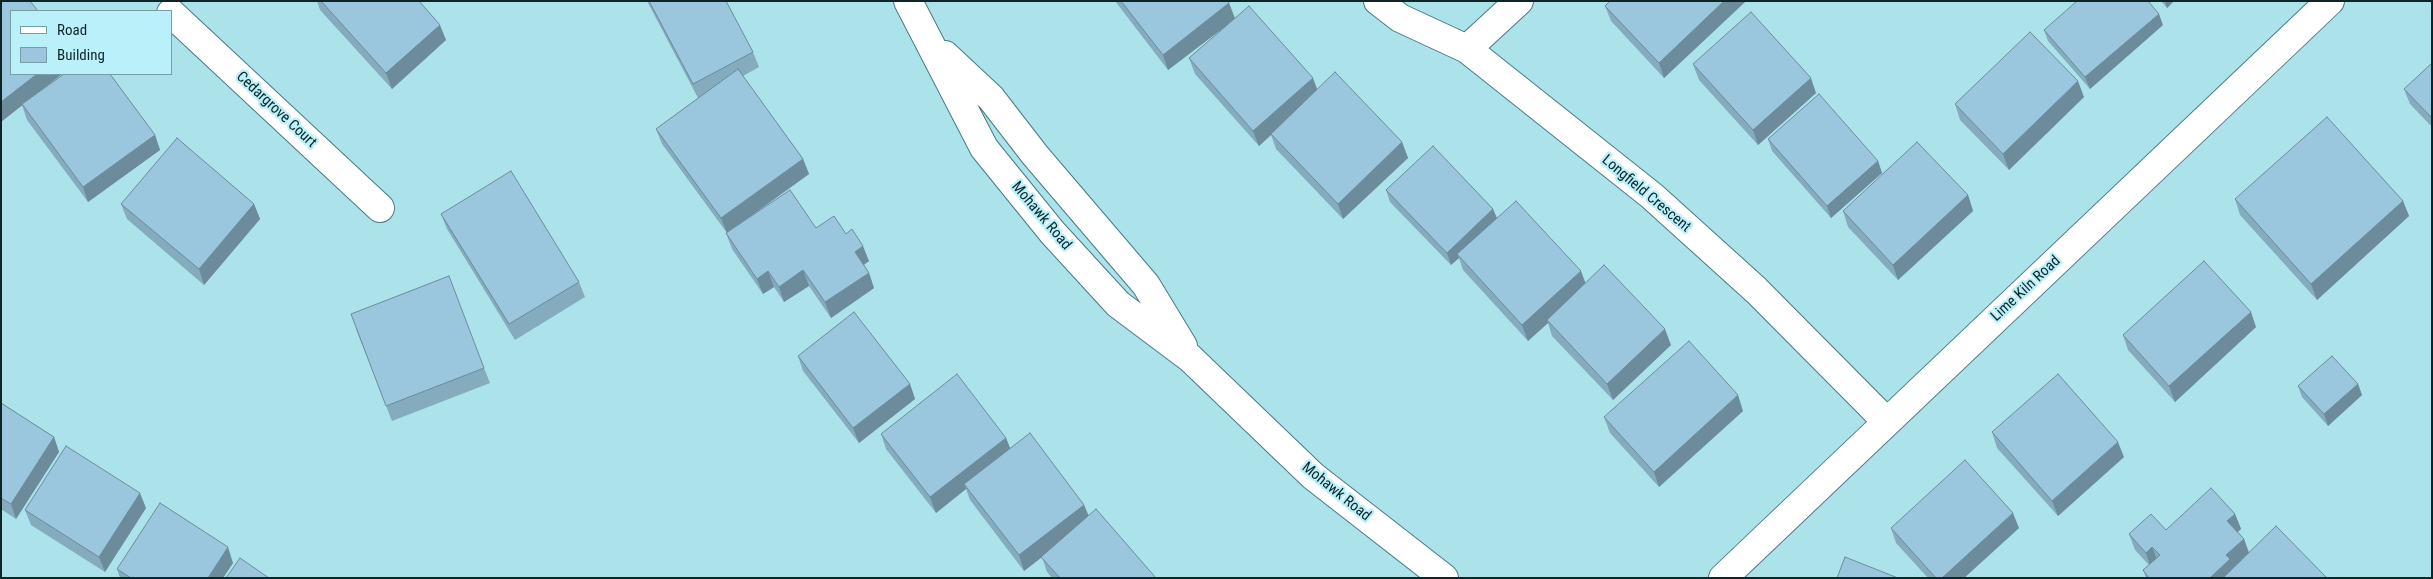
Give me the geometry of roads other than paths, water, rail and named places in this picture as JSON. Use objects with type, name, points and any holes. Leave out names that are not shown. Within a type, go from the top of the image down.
[{"type":"street","name":"Cedargrove Court","points":[[159,1],[168,10]]},
{"type":"street","name":"Mohawk Road","points":[[908,1],[931,42],[984,148],[1118,304],[1190,358],[1313,476],[1444,578]]},
{"type":"street","name":"Longfield Crescent","points":[[1378,1],[1400,18],[1467,50],[1652,196],[1756,290],[1886,421]]},
{"type":"street","points":[[1467,50],[1519,1]]},
{"type":"street","name":"Lime Kiln Road","points":[[1723,578],[2330,1]]},
{"type":"street","name":"Cedargrove Court","points":[[172,14],[380,208]]},
{"type":"street","name":"Mohawk Road","points":[[931,42],[991,98],[1035,155],[1146,284],[1190,358]]}]
